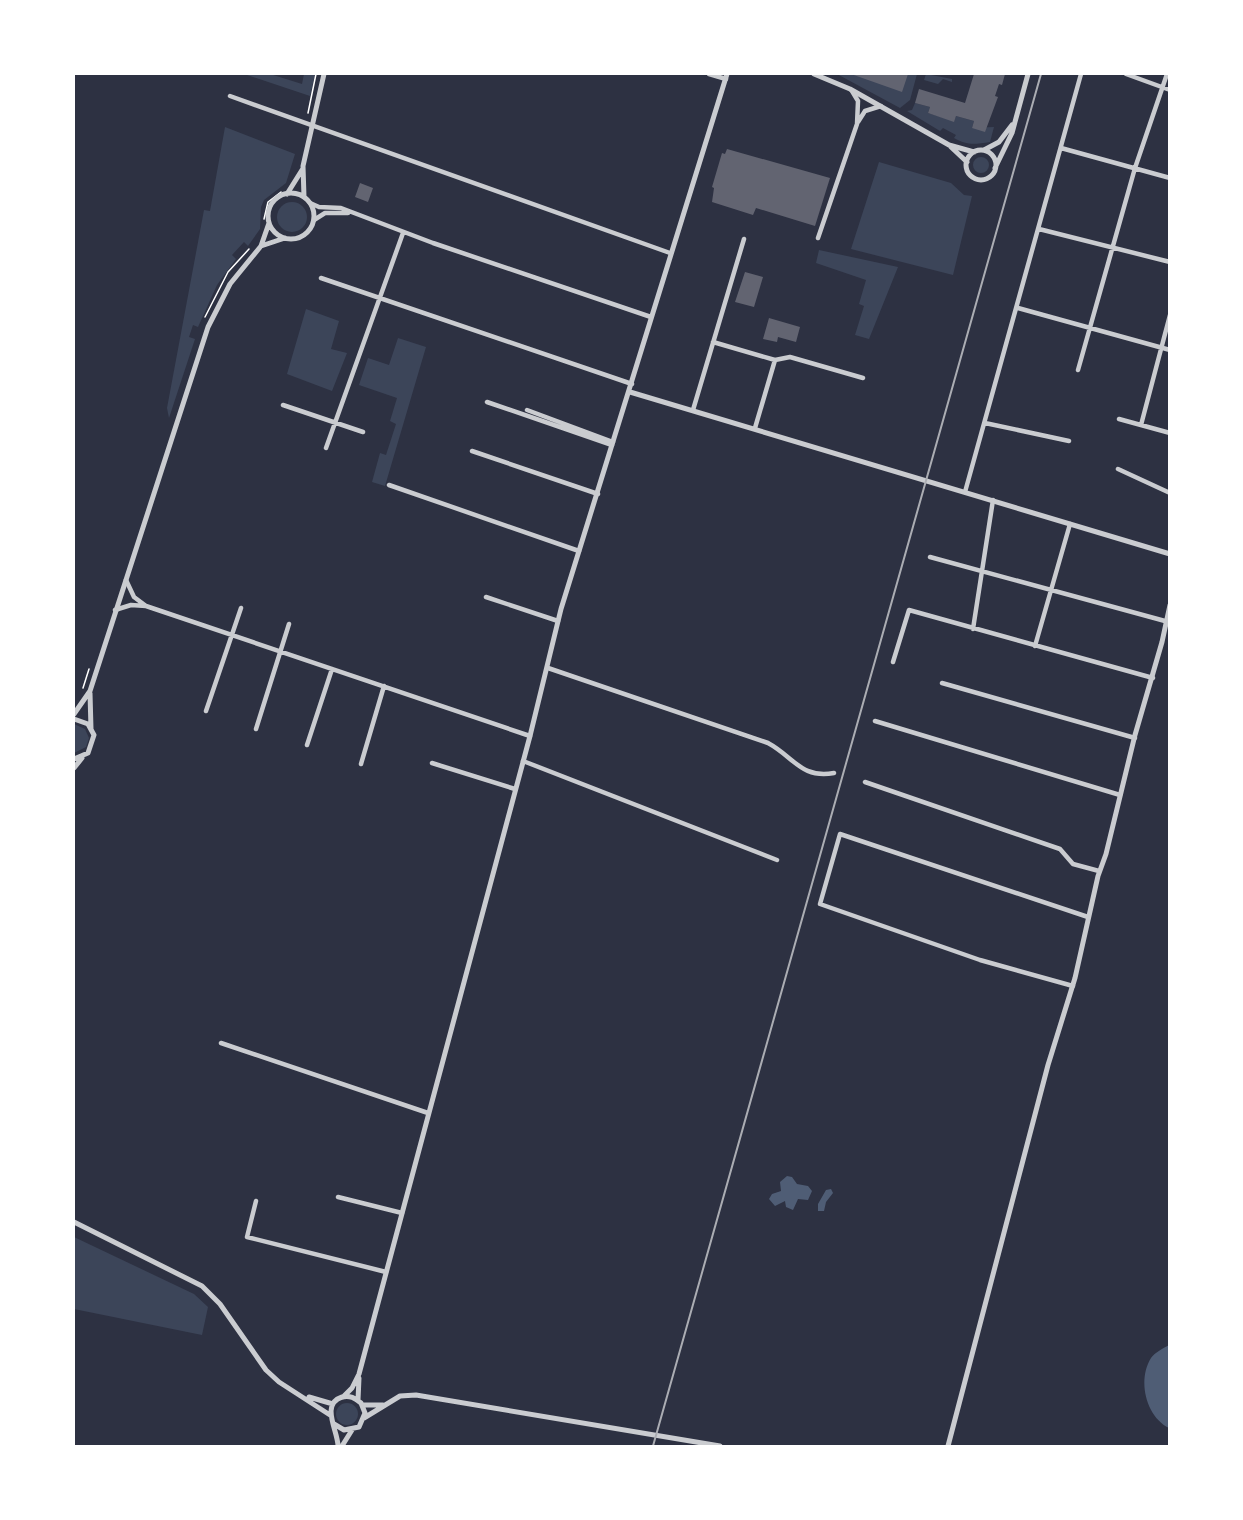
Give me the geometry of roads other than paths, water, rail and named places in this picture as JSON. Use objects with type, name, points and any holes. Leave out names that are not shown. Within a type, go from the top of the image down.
[{"type":"street","points":[[74,714],[90,691],[208,327],[230,284],[261,246],[269,223],[272,204],[288,194],[295,185],[303,166],[324,74]]},
{"type":"street","points":[[330,1415],[333,1404],[352,1388],[359,1374],[548,668],[558,621],[630,392],[670,253],[727,75],[709,74]]},
{"type":"street","points":[[814,74],[850,89],[942,141],[974,152],[999,142],[1015,121]]},
{"type":"street","points":[[822,74],[834,82]]},
{"type":"street","points":[[942,141],[966,162],[968,172],[979,180],[991,176],[1015,121],[1028,74]]},
{"type":"street","points":[[965,492],[1018,308],[1081,74]]},
{"type":"street","points":[[1126,74],[1170,90]]},
{"type":"street","points":[[1078,370],[1135,168],[1161,86],[1167,74]]},
{"type":"street","points":[[818,238],[856,124],[858,101],[850,89]]},
{"type":"street","points":[[230,96],[670,253]]},
{"type":"street","points":[[856,124],[865,111],[881,106]]},
{"type":"street","points":[[1061,147],[1170,178]]},
{"type":"street","points":[[983,150],[992,155],[995,168]]},
{"type":"street","points":[[966,162],[974,152]]},
{"type":"street","points":[[303,166],[304,197]]},
{"type":"street","points":[[288,194],[304,197],[319,207],[341,208],[350,214],[651,317]]},
{"type":"street","points":[[310,203],[314,220]]},
{"type":"street","points":[[261,246],[285,238],[303,236],[314,220],[325,213],[350,214]]},
{"type":"street","points":[[269,223],[275,232],[285,238]]},
{"type":"street","points":[[1039,230],[1170,262]]},
{"type":"street","points":[[326,448],[403,232]]},
{"type":"street","points":[[693,410],[744,239]]},
{"type":"street","points":[[321,278],[632,384]]},
{"type":"street","points":[[1018,308],[1170,351]]},
{"type":"street","points":[[1141,425],[1170,315]]},
{"type":"street","points":[[713,342],[775,360],[790,357],[863,378]]},
{"type":"street","points":[[755,428],[775,360]]},
{"type":"street","points":[[630,392],[1170,554]]},
{"type":"street","points":[[487,402],[613,443]]},
{"type":"street","points":[[282,405],[363,432]]},
{"type":"street","points":[[526,410],[613,443]]},
{"type":"street","points":[[1119,419],[1170,433]]},
{"type":"street","points":[[985,423],[1069,441]]},
{"type":"street","points":[[471,451],[598,494]]},
{"type":"street","points":[[1118,469],[1170,493]]},
{"type":"street","points":[[389,484],[579,551]]},
{"type":"street","points":[[973,629],[993,500]]},
{"type":"street","points":[[1035,645],[1070,524]]},
{"type":"street","points":[[930,557],[1165,621]]},
{"type":"street","points":[[126,579],[134,597],[146,606]]},
{"type":"street","points":[[486,597],[558,621]]},
{"type":"street","points":[[115,610],[131,605],[146,606],[530,736]]},
{"type":"street","points":[[948,1446],[1048,1065],[1072,986],[1170,605]]},
{"type":"street","points":[[206,711],[240,608]]},
{"type":"street","points":[[893,662],[909,610],[1153,678]]},
{"type":"street","points":[[256,729],[289,624]]},
{"type":"street","points":[[548,668],[768,743],[781,750],[806,772],[834,773]]},
{"type":"street","points":[[307,745],[332,669]]},
{"type":"street","points":[[942,683],[1135,738]]},
{"type":"street","points":[[361,764],[384,686]]},
{"type":"street","points":[[74,768],[94,742],[90,691]]},
{"type":"street","points":[[74,719],[83,721],[92,730]]},
{"type":"street","points":[[875,721],[1120,795]]},
{"type":"street","points":[[74,759],[83,756]]},
{"type":"street","points":[[523,761],[777,860]]},
{"type":"street","points":[[432,763],[515,789]]},
{"type":"street","points":[[865,782],[1060,849],[1073,864],[1100,871]]},
{"type":"street","points":[[1072,986],[1002,967],[820,904],[840,834],[1088,917]]},
{"type":"street","points":[[221,1043],[428,1113]]},
{"type":"street","points":[[338,1197],[402,1213]]},
{"type":"street","points":[[256,1201],[248,1237],[386,1272]]},
{"type":"street","points":[[74,1222],[202,1286],[220,1304],[266,1370],[279,1382],[305,1396],[330,1415],[338,1446]]},
{"type":"street","points":[[74,1227],[83,1228]]},
{"type":"street","points":[[359,1374],[364,1418]]},
{"type":"street","points":[[334,1425],[344,1430],[352,1430],[359,1427],[364,1418],[400,1396],[416,1395],[720,1446]]},
{"type":"street","points":[[305,1396],[333,1404]]},
{"type":"street","points":[[343,1397],[361,1403],[384,1405]]},
{"type":"street","points":[[342,1446],[352,1430]]},
{"type":"railway","points":[[653,1446],[1041,74]]}]
